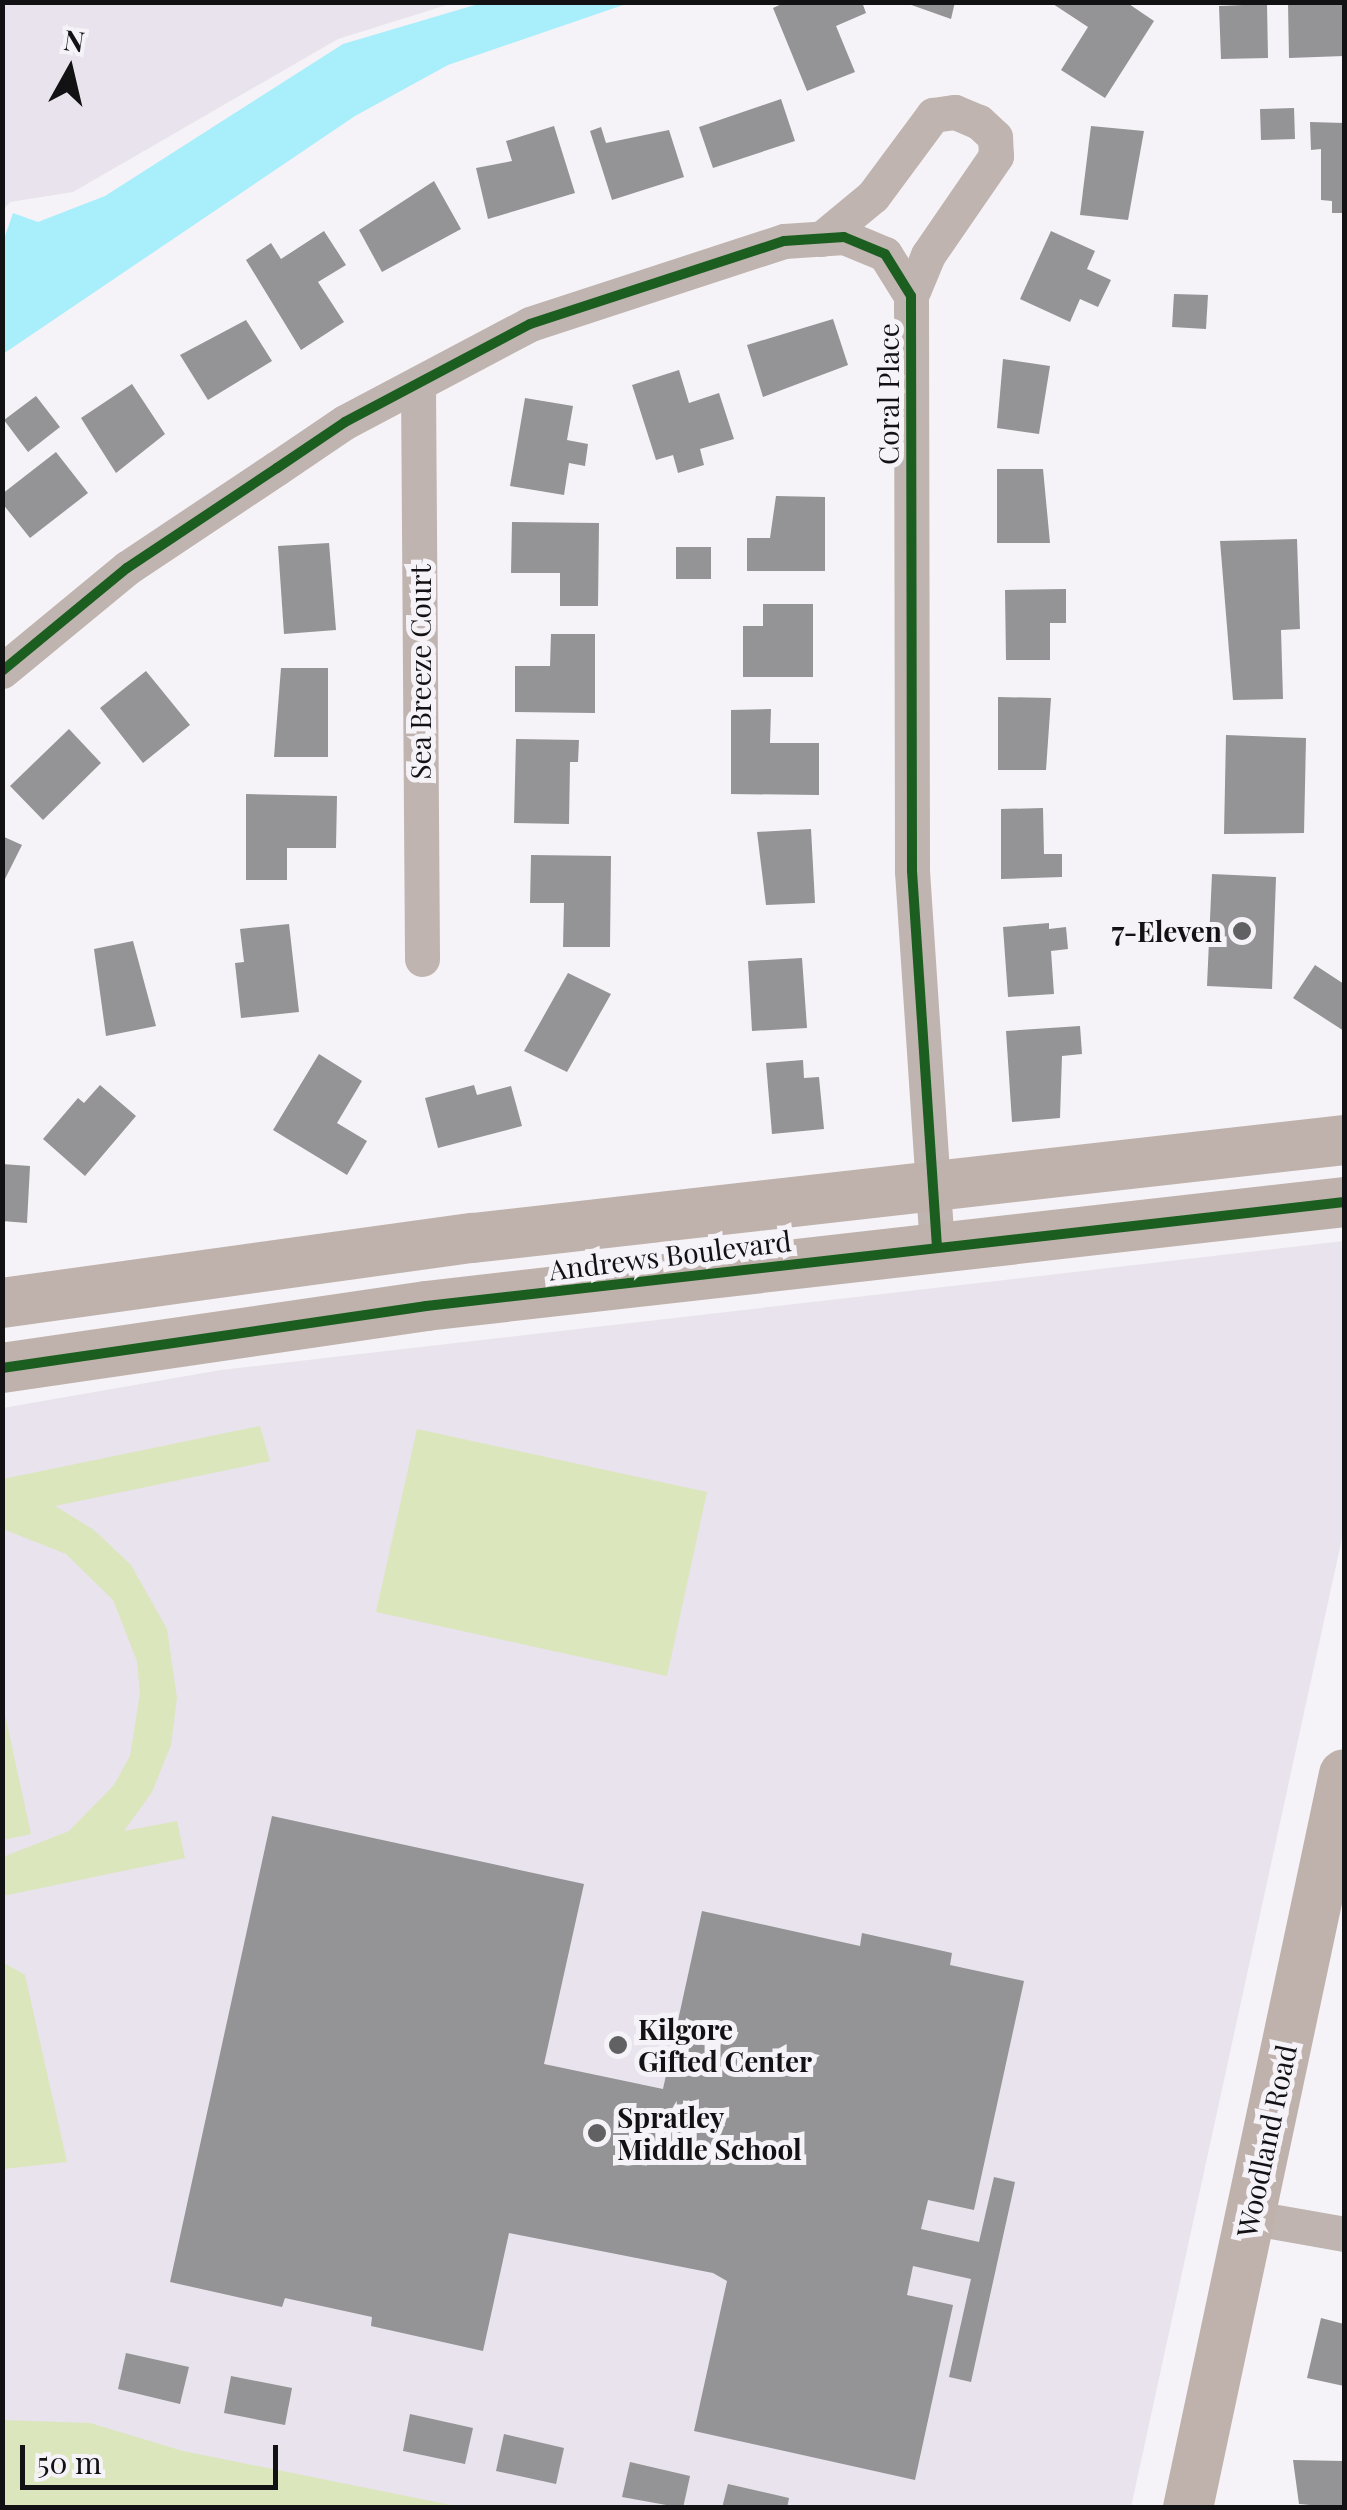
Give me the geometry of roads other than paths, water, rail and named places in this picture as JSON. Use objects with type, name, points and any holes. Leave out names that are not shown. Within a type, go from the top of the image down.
[{"type":"street","name":"Coral Place","points":[[822,238],[873,196],[933,114],[954,112],[979,122],[994,137],[996,156],[928,255],[910,296],[910,783],[937,1247]]},
{"type":"street","name":"Coral Place","points":[[2,671],[127,568],[346,422],[530,324],[784,242],[844,236],[885,254],[910,296]]},
{"type":"street","name":"Sea Breeze Court","points":[[418,385],[422,959]]},
{"type":"street","name":"Andrews Boulevard","points":[[2,1304],[345,1253],[1344,1140]]},
{"type":"street","name":"Andrews Boulevard","points":[[2,1368],[387,1311],[1344,1202]]},
{"type":"street","name":"Woodland Road","points":[[1188,2508],[1344,1774]]},
{"type":"street","points":[[1249,2217],[1344,2234]]},
{"type":"water","points":[[485,2],[629,3],[448,65],[355,116],[3,354],[3,242],[13,213],[38,222],[105,196],[343,44]]},
{"type":"place","name":"7-Eleven","points":[[1242,931]]},
{"type":"place","name":"Kilgore Gifted Center","points":[[618,2045]]},
{"type":"place","name":"Spratley Middle School","points":[[597,2133]]}]
